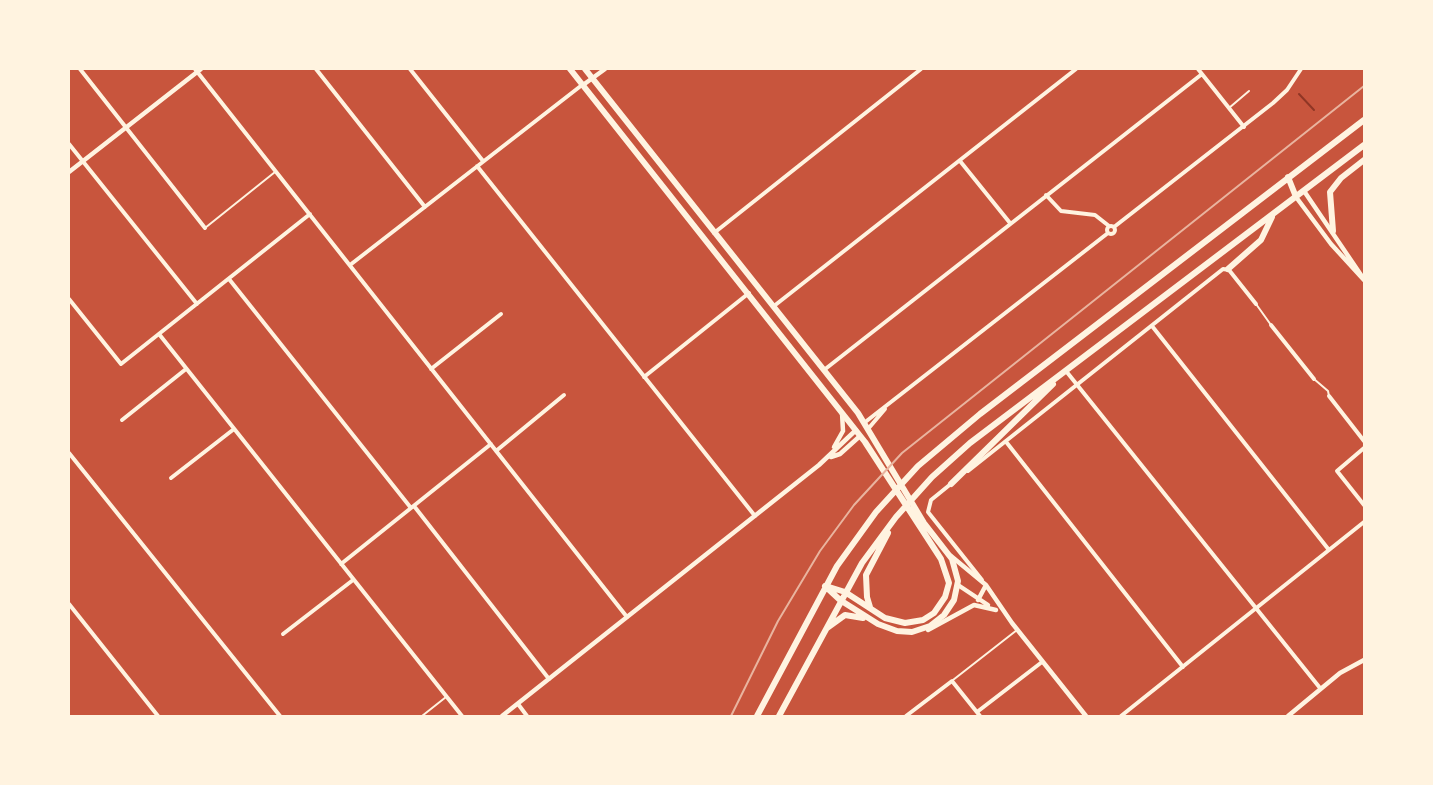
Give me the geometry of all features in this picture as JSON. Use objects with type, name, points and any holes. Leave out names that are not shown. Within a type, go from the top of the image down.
[{"type":"highway","points":[[570,69],[858,433],[883,461]]},
{"type":"highway","points":[[585,69],[866,426],[883,461],[944,563],[948,574],[948,586],[943,602],[934,613],[922,620],[898,622],[874,611],[844,592],[825,586]]},
{"type":"highway","points":[[757,716],[825,586],[870,519],[930,455],[1364,120]]},
{"type":"highway","points":[[780,716],[844,592],[866,557],[896,517],[951,460],[1364,145]]},
{"type":"highway","points":[[1333,231],[1328,203],[1330,192],[1341,178],[1364,160]]},
{"type":"highway","points":[[1288,177],[1304,191]]},
{"type":"highway","points":[[1288,177],[1296,197]]},
{"type":"highway","points":[[1228,269],[1258,243],[1274,214]]},
{"type":"highway","points":[[951,484],[1066,371]]},
{"type":"highway","points":[[858,433],[866,426]]},
{"type":"highway","points":[[874,611],[867,600],[866,575],[896,517]]},
{"type":"highway","points":[[821,636],[835,621],[849,614],[897,631],[912,632],[930,626],[944,615],[954,600],[958,585],[954,564],[938,541],[922,525]]},
{"type":"highway","points":[[948,574],[958,585]]},
{"type":"highway","points":[[825,586],[840,600],[878,624]]},
{"type":"street","points":[[80,69],[205,228]]},
{"type":"street","points":[[316,69],[425,207]]},
{"type":"street","points":[[411,69],[483,161]]},
{"type":"street","points":[[350,265],[605,69]]},
{"type":"street","points":[[714,233],[921,69]]},
{"type":"street","points":[[773,306],[1076,69]]},
{"type":"street","points":[[866,426],[888,406],[1108,232],[1111,227],[1281,97],[1301,69]]},
{"type":"street","points":[[69,172],[198,70],[627,617]]},
{"type":"street","points":[[824,370],[1201,71],[1244,127]]},
{"type":"street","points":[[69,144],[196,304]]},
{"type":"street","points":[[960,161],[1010,223]]},
{"type":"street","points":[[477,166],[755,516]]},
{"type":"street","points":[[1304,191],[1333,231],[1363,279]]},
{"type":"street","points":[[1046,195],[1061,211],[1095,215],[1111,227]]},
{"type":"street","points":[[1296,197],[1330,244],[1363,279]]},
{"type":"street","points":[[69,298],[122,364],[310,214]]},
{"type":"street","points":[[1086,716],[1017,630],[986,585],[928,510],[931,500],[1223,269],[1228,269],[1256,304]]},
{"type":"street","points":[[229,279],[549,679]]},
{"type":"street","points":[[645,377],[749,293]]},
{"type":"street","points":[[431,369],[501,314]]},
{"type":"street","points":[[1271,325],[1314,379]]},
{"type":"street","points":[[1152,326],[1329,550]]},
{"type":"street","points":[[159,334],[462,716]]},
{"type":"street","points":[[122,420],[186,369]]},
{"type":"street","points":[[1066,371],[1320,688]]},
{"type":"street","points":[[495,451],[564,395]]},
{"type":"street","points":[[1329,396],[1364,441]]},
{"type":"street","points":[[828,458],[843,431],[842,411]]},
{"type":"street","points":[[171,478],[234,429]]},
{"type":"street","points":[[502,716],[828,458],[840,454],[858,433]]},
{"type":"street","points":[[1007,442],[1008,447],[1183,667]]},
{"type":"street","points":[[341,564],[491,444]]},
{"type":"street","points":[[1364,448],[1337,471],[1364,505]]},
{"type":"street","points":[[69,453],[279,716]]},
{"type":"street","points":[[1121,716],[1364,522]]},
{"type":"street","points":[[938,541],[986,585]]},
{"type":"street","points":[[283,634],[354,580]]},
{"type":"street","points":[[958,585],[1012,623]]},
{"type":"street","points":[[912,632],[940,625],[969,607],[979,598],[986,585]]},
{"type":"street","points":[[69,603],[158,716]]},
{"type":"street","points":[[969,607],[980,604],[996,610]]},
{"type":"street","points":[[1288,716],[1340,673],[1364,660]]},
{"type":"street","points":[[906,716],[952,681],[979,714],[1042,662]]},
{"type":"street","points":[[518,704],[527,716]]},
{"type":"lane","points":[[1229,108],[1249,91]]},
{"type":"lane","points":[[205,228],[276,171]]},
{"type":"lane","points":[[1256,304],[1271,325]]},
{"type":"lane","points":[[1314,379],[1328,391],[1329,396]]},
{"type":"lane","points":[[952,681],[1017,630]]},
{"type":"lane","points":[[423,716],[447,697]]},
{"type":"waterway","points":[[1299,94],[1314,110]]},
{"type":"railway","points":[[731,716],[778,621],[820,551],[854,505],[902,453],[1364,86]]}]
